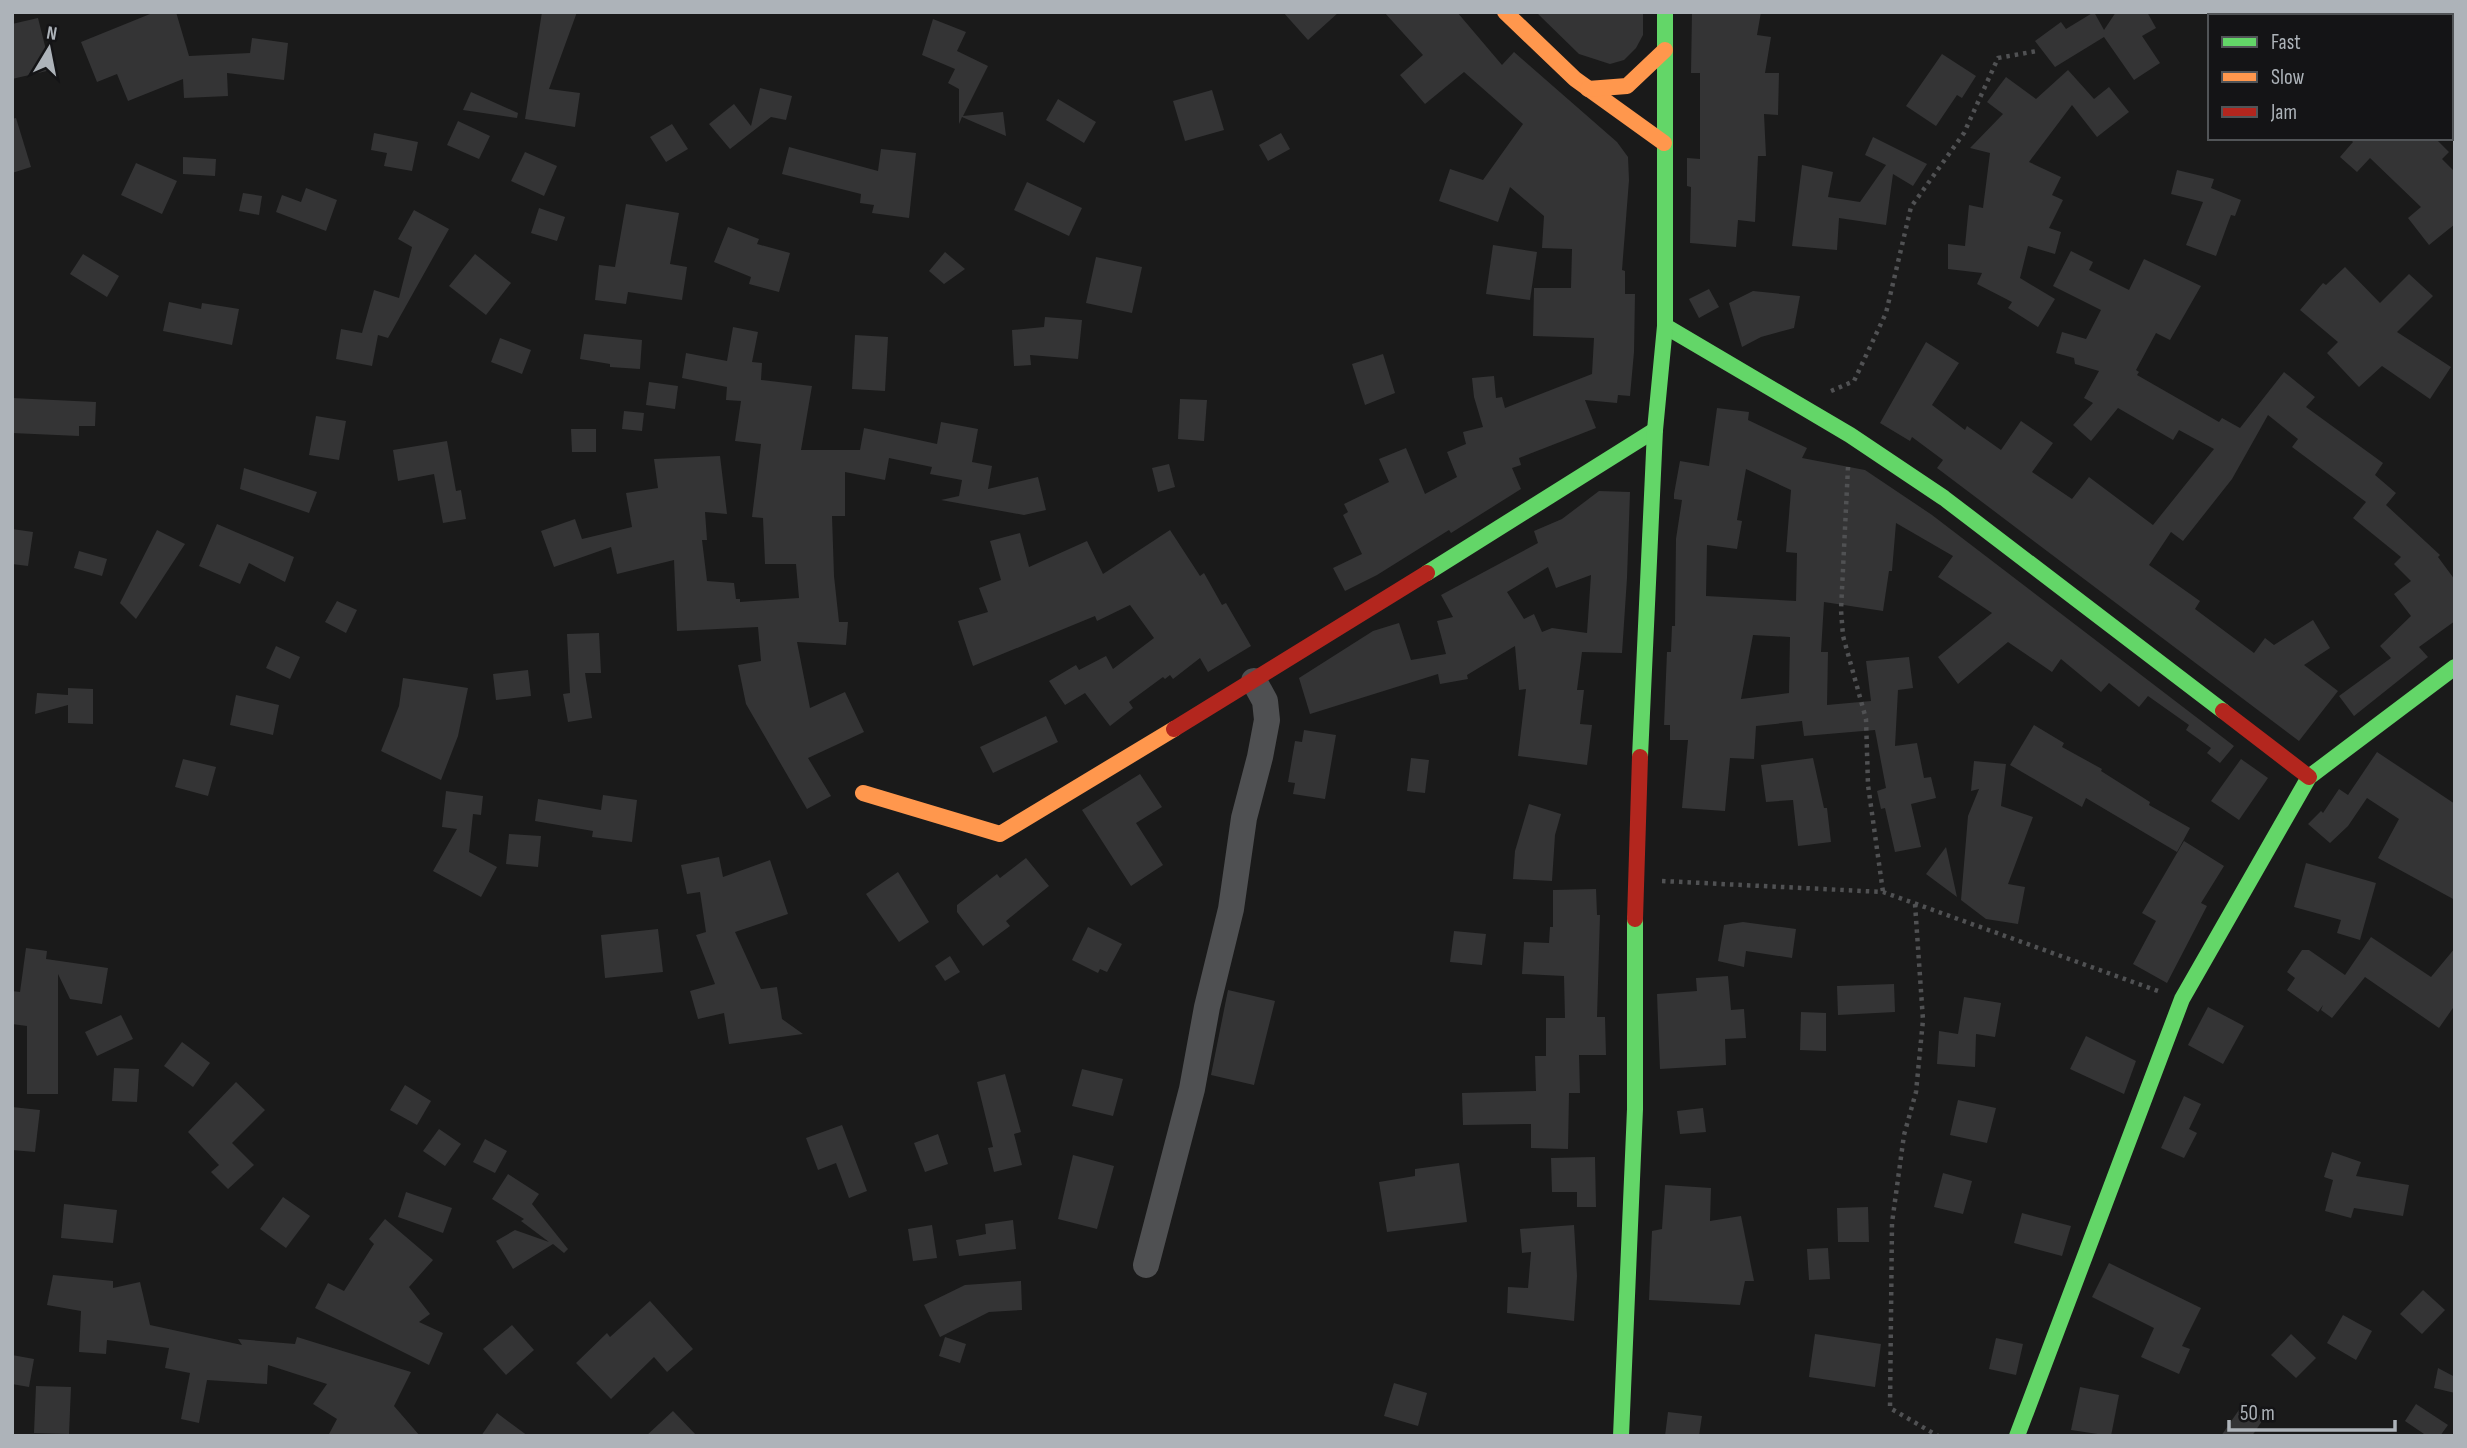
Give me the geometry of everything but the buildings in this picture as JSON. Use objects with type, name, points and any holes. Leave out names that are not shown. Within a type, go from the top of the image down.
[{"type":"main road","points":[[1505,12],[1588,89],[1664,143]]},
{"type":"main road","points":[[1621,1436],[1635,1109],[1634,880],[1655,430],[1665,326],[1665,12]]},
{"type":"main road","points":[[1588,89],[1627,86],[1665,50]]},
{"type":"main road","points":[[1665,326],[1797,407],[1850,435],[1944,498],[2309,777]]},
{"type":"main road","points":[[863,793],[1000,834],[1254,681],[1655,430]]},
{"type":"main road","points":[[2017,1436],[2182,999],[2309,777],[2455,667]]},
{"type":"street","points":[[1146,1265],[1190,1101],[1207,1007],[1231,909],[1244,818],[1267,720],[1265,701],[1254,681]]},
{"type":"path","points":[[1797,407],[1854,381],[1886,313],[1911,207],[1964,133],[1998,58],[2037,51]]},
{"type":"path","points":[[1850,435],[1841,610],[1843,636],[1866,719],[1868,785],[1883,892]]},
{"type":"path","points":[[1634,880],[1883,892],[2182,999]]},
{"type":"path","points":[[1916,904],[1923,1020],[1916,1092],[1904,1135],[1892,1223],[1890,1408],[1938,1436]]},
{"type":"traffic: fast","points":[[1640,757],[1655,430],[1665,326],[1665,12]]},
{"type":"traffic: fast","points":[[1665,326],[1850,435],[1944,498],[2223,711]]},
{"type":"traffic: fast","points":[[1427,573],[1655,430]]},
{"type":"traffic: fast","points":[[2017,1436],[2182,999],[2309,777],[2455,667]]},
{"type":"traffic: fast","points":[[1621,1436],[1635,1109],[1635,919]]},
{"type":"traffic: slow","points":[[1505,12],[1575,79],[1664,143]]},
{"type":"traffic: slow","points":[[1588,89],[1627,86],[1665,50]]},
{"type":"traffic: slow","points":[[863,793],[1000,834],[1174,729]]},
{"type":"traffic: jam","points":[[1174,729],[1427,573]]},
{"type":"traffic: jam","points":[[2223,711],[2309,777]]},
{"type":"traffic: jam","points":[[1635,919],[1640,757]]}]
